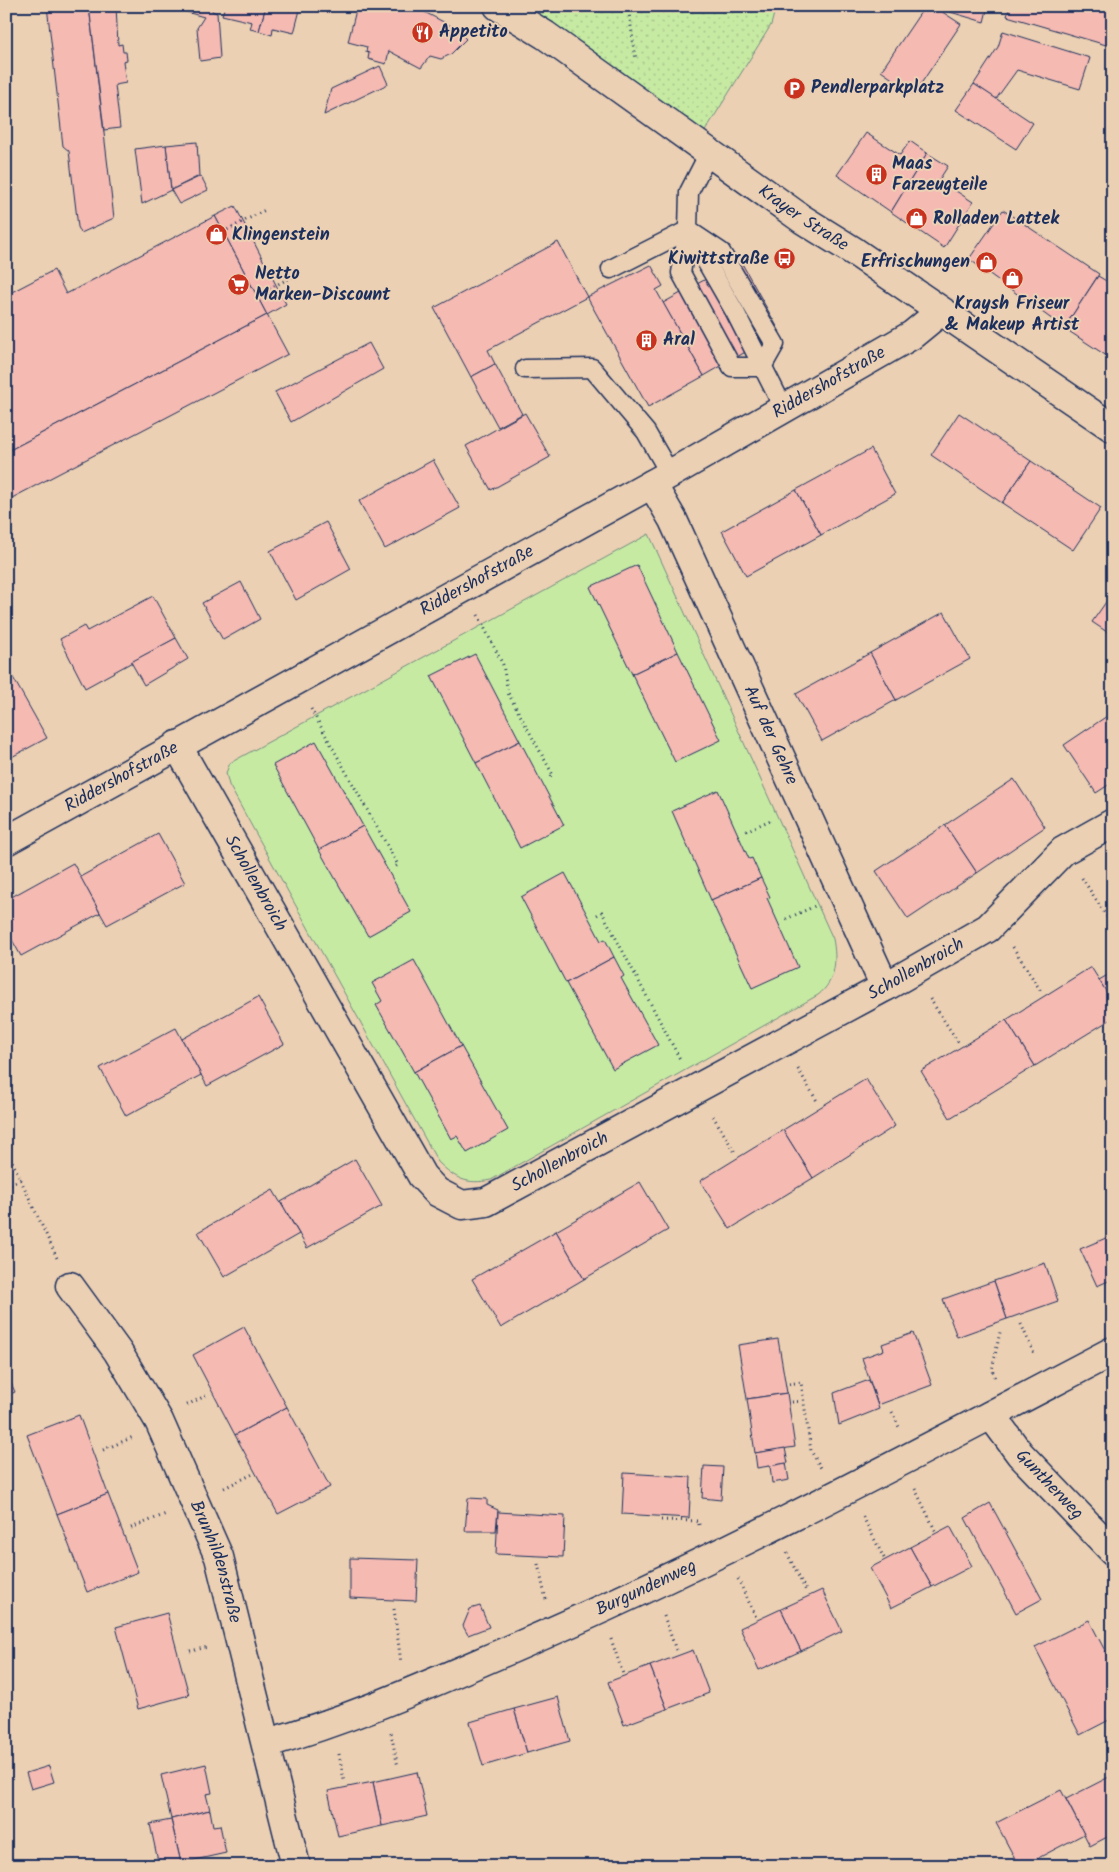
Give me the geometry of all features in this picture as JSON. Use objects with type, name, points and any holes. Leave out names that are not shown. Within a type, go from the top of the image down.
[{"type":"street","name":"Krayer Straße","points":[[498,6],[545,35],[643,106],[710,151],[802,219],[855,252],[940,312],[1113,428]]},
{"type":"street","name":"Riddershofstraße","points":[[6,841],[661,479],[912,335],[940,312]]},
{"type":"street","name":"Auf der Gehre","points":[[661,479],[673,520],[885,988]]},
{"type":"street","name":"Schollenbroich","points":[[177,745],[422,1176],[437,1192],[462,1205],[486,1202],[914,971],[992,924],[1063,851],[1113,823]]},
{"type":"street","name":"Brunhildenstraße","points":[[70,1286],[118,1352],[159,1421],[215,1549],[267,1743],[296,1866]]},
{"type":"street","name":"Burgundenweg","points":[[267,1743],[327,1724],[411,1692],[650,1588],[841,1492],[1113,1351]]},
{"type":"street","name":"Guntherweg","points":[[1001,1409],[1020,1454],[1113,1551]]},
{"type":"lane","points":[[710,151],[688,192],[688,230],[681,273],[708,326],[732,367],[762,367]]},
{"type":"lane","points":[[611,269],[688,230]]},
{"type":"lane","points":[[688,230],[783,408]]},
{"type":"lane","points":[[525,369],[592,368],[646,432],[661,479]]},
{"type":"path","points":[[628,6],[643,106]]},
{"type":"path","points":[[223,232],[265,210]]},
{"type":"path","points":[[256,295],[298,274]]},
{"type":"path","points":[[464,588],[503,665],[508,692],[553,775],[550,778]]},
{"type":"path","points":[[294,681],[398,865],[395,866]]},
{"type":"path","points":[[1063,851],[1113,926]]},
{"type":"path","points":[[597,914],[602,912],[696,1089],[736,1154]]},
{"type":"path","points":[[992,924],[1007,938],[1042,993]]},
{"type":"path","points":[[914,971],[958,1042]]},
{"type":"path","points":[[6,1148],[70,1286]]},
{"type":"path","points":[[6,1186],[21,1179]]},
{"type":"path","points":[[1000,1332],[992,1370],[1001,1409]]},
{"type":"path","points":[[789,1384],[801,1382],[812,1451],[884,1558]]},
{"type":"path","points":[[792,1402],[804,1400]]},
{"type":"path","points":[[901,1461],[936,1532]]},
{"type":"path","points":[[774,1526],[807,1593]]},
{"type":"path","points":[[724,1551],[756,1617]]},
{"type":"path","points":[[650,1588],[659,1603],[677,1653]]},
{"type":"path","points":[[394,1609],[402,1674],[411,1692]]},
{"type":"path","points":[[600,1611],[623,1674]]},
{"type":"green space","points":[[519,6],[776,6],[771,25],[702,136]]},
{"type":"green space","points":[[649,534],[833,939],[834,970],[832,977],[818,995],[491,1180],[468,1181],[450,1173],[438,1162],[229,785],[226,773],[230,763]]},
{"type":"building","points":[[47,6],[89,6],[114,218],[81,233],[78,227],[69,151],[63,146]]},
{"type":"building","points":[[89,6],[116,6],[118,45],[122,44],[127,60],[123,61],[126,83],[115,85],[120,128],[104,130]]},
{"type":"building","points":[[165,6],[213,6],[212,11],[217,13],[220,58],[200,61],[197,28],[204,17]]},
{"type":"building","points":[[225,6],[266,6],[259,31],[250,29],[252,22],[222,15]]},
{"type":"building","points":[[266,6],[301,6],[294,33],[273,28],[272,35],[259,31]]},
{"type":"building","points":[[357,6],[413,6],[455,28],[466,39],[451,54],[441,59],[430,56],[421,68],[389,51],[386,64],[368,59],[367,47],[348,42]]},
{"type":"building","points":[[925,6],[933,6],[961,24],[914,94],[881,71]]},
{"type":"building","points":[[949,6],[988,6],[984,22],[947,11]]},
{"type":"building","points":[[1010,6],[1113,6],[1113,47],[1007,16]]},
{"type":"building","points":[[1003,31],[1090,58],[1080,89],[1017,70],[996,99],[974,84],[998,47]]},
{"type":"building","points":[[380,66],[388,84],[324,115],[331,89]]},
{"type":"building","points":[[974,84],[1033,123],[1016,149],[956,110]]},
{"type":"building","name":"Maas Farzeugteile","points":[[866,133],[900,155],[910,141],[927,153],[891,212],[837,175]]},
{"type":"building","points":[[197,142],[199,176],[171,190],[166,145]]},
{"type":"building","points":[[166,145],[171,190],[142,204],[135,149]]},
{"type":"building","points":[[927,153],[948,166],[939,180],[973,202],[944,248],[891,212]]},
{"type":"building","points":[[201,176],[208,190],[179,204],[171,190]]},
{"type":"building","points":[[235,206],[286,304],[267,315],[215,216]]},
{"type":"building","points":[[1003,210],[1099,274],[1064,328],[969,259]]},
{"type":"building","points":[[215,216],[267,315],[6,452],[6,295],[54,270],[66,294]]},
{"type":"building","points":[[558,242],[587,297],[488,350],[495,364],[471,377],[434,308]]},
{"type":"building","points":[[740,260],[780,332],[704,376],[663,303]]},
{"type":"building","name":"Aral","points":[[651,265],[663,286],[656,290],[704,376],[648,407],[587,297]]},
{"type":"building","points":[[1098,276],[1113,285],[1113,360],[1064,328]]},
{"type":"building","points":[[267,315],[288,354],[12,498],[6,487],[6,452]]},
{"type":"building","points":[[369,343],[383,369],[291,422],[275,392]]},
{"type":"building","points":[[495,364],[522,414],[498,427],[471,377]]},
{"type":"building","points":[[525,413],[550,457],[491,490],[466,446]]},
{"type":"building","points":[[959,413],[1031,461],[1002,503],[931,455]]},
{"type":"building","points":[[871,449],[895,494],[821,535],[796,490]]},
{"type":"building","points":[[433,460],[460,508],[385,549],[359,501]]},
{"type":"building","points":[[1031,461],[1101,508],[1073,550],[1002,503]]},
{"type":"building","points":[[796,490],[821,535],[746,576],[722,531]]},
{"type":"building","points":[[326,522],[351,569],[296,600],[270,551]]},
{"type":"building","points":[[637,565],[678,652],[632,674],[590,587]]},
{"type":"building","points":[[241,582],[260,619],[223,640],[202,603]]},
{"type":"building","points":[[1113,592],[1113,636],[1092,622]]},
{"type":"building","points":[[153,596],[176,638],[85,688],[60,639],[84,626],[87,631]]},
{"type":"building","points":[[944,612],[970,659],[896,700],[870,653]]},
{"type":"building","points":[[176,638],[188,659],[144,685],[131,662]]},
{"type":"building","points":[[678,652],[721,740],[675,762],[632,674]]},
{"type":"building","points":[[870,653],[896,700],[822,741],[796,694]]},
{"type":"building","points":[[475,654],[520,741],[476,763],[431,676]]},
{"type":"building","points":[[11,674],[47,738],[6,760],[6,677]]},
{"type":"building","points":[[1113,712],[1113,782],[1096,793],[1064,745]]},
{"type":"building","points":[[316,741],[363,826],[319,850],[273,765]]},
{"type":"building","points":[[520,741],[564,825],[520,848],[476,763]]},
{"type":"building","points":[[1014,779],[1045,827],[977,873],[945,825]]},
{"type":"building","points":[[718,790],[749,859],[752,858],[761,878],[711,900],[672,811]]},
{"type":"building","points":[[945,825],[977,873],[908,919],[876,871]]},
{"type":"building","points":[[363,826],[411,912],[368,936],[319,850]]},
{"type":"building","points":[[158,834],[185,883],[107,925],[80,877]]},
{"type":"building","points":[[73,863],[100,913],[21,956],[6,929],[6,900]]},
{"type":"building","points":[[565,873],[601,941],[605,939],[614,957],[566,983],[521,897]]},
{"type":"building","points":[[761,878],[770,897],[767,898],[798,967],[752,988],[711,900]]},
{"type":"building","points":[[614,957],[624,976],[621,978],[658,1045],[613,1069],[566,983]]},
{"type":"building","points":[[414,960],[461,1046],[414,1072],[376,1005],[382,1001],[372,983]]},
{"type":"building","points":[[1091,967],[1113,1002],[1113,1018],[1035,1066],[1006,1020]]},
{"type":"building","points":[[1113,972],[1113,1002],[1099,980]]},
{"type":"building","points":[[258,997],[284,1044],[207,1086],[182,1039]]},
{"type":"building","points":[[1006,1020],[1035,1066],[950,1118],[921,1071]]},
{"type":"building","points":[[176,1028],[201,1075],[126,1116],[100,1068]]},
{"type":"building","points":[[461,1046],[508,1130],[467,1153],[457,1136],[451,1139],[414,1072]]},
{"type":"building","points":[[866,1079],[895,1126],[813,1178],[783,1130]]},
{"type":"building","points":[[783,1130],[813,1178],[730,1229],[700,1181]]},
{"type":"building","points":[[355,1159],[382,1206],[307,1248],[281,1202]]},
{"type":"building","points":[[640,1182],[668,1230],[584,1279],[556,1231]]},
{"type":"building","points":[[273,1190],[299,1234],[224,1277],[198,1232]]},
{"type":"building","points":[[556,1231],[584,1279],[501,1328],[472,1279]]},
{"type":"building","points":[[1113,1235],[1113,1279],[1097,1286],[1080,1249]]},
{"type":"building","points":[[1045,1263],[1058,1301],[1007,1319],[994,1281]]},
{"type":"building","points":[[994,1281],[1007,1319],[957,1337],[943,1299]]},
{"type":"building","points":[[244,1327],[287,1407],[235,1435],[193,1355]]},
{"type":"building","points":[[913,1333],[932,1385],[878,1405],[862,1358],[884,1350],[882,1344]]},
{"type":"building","points":[[778,1339],[787,1393],[747,1399],[738,1345]]},
{"type":"building","points":[[6,1372],[15,1392],[6,1396]]},
{"type":"building","points":[[869,1380],[879,1409],[839,1425],[834,1393]]},
{"type":"building","points":[[787,1393],[795,1447],[755,1453],[747,1399]]},
{"type":"building","points":[[287,1407],[330,1487],[278,1514],[235,1435]]},
{"type":"building","points":[[79,1415],[108,1494],[57,1514],[27,1435]]},
{"type":"building","points":[[785,1448],[788,1463],[757,1468],[755,1453]]},
{"type":"building","points":[[786,1463],[789,1480],[772,1483],[770,1466]]},
{"type":"building","points":[[704,1466],[723,1467],[721,1500],[702,1498]]},
{"type":"building","points":[[624,1473],[691,1477],[689,1518],[622,1514]]},
{"type":"building","points":[[108,1494],[138,1572],[87,1592],[57,1514]]},
{"type":"building","points":[[468,1498],[487,1499],[487,1505],[498,1510],[496,1531],[465,1531]]},
{"type":"building","points":[[990,1503],[1042,1599],[1016,1613],[965,1518]]},
{"type":"building","points":[[498,1512],[565,1516],[563,1557],[496,1554]]},
{"type":"building","points":[[950,1526],[972,1566],[932,1587],[910,1547]]},
{"type":"building","points":[[910,1547],[932,1587],[891,1608],[870,1568]]},
{"type":"building","points":[[350,1558],[418,1560],[416,1601],[350,1598]]},
{"type":"building","points":[[822,1590],[842,1631],[801,1651],[781,1609]]},
{"type":"building","points":[[480,1606],[489,1627],[468,1635],[463,1626],[470,1609]]},
{"type":"building","points":[[781,1609],[801,1651],[759,1670],[740,1628]]},
{"type":"building","points":[[167,1613],[189,1695],[138,1709],[116,1627]]},
{"type":"building","points":[[1089,1620],[1113,1666],[1113,1718],[1080,1735],[1035,1647]]},
{"type":"building","points":[[693,1650],[709,1693],[667,1709],[650,1666]]},
{"type":"building","points":[[650,1666],[667,1709],[624,1725],[608,1682]]},
{"type":"building","points":[[558,1697],[570,1741],[527,1753],[514,1709]]},
{"type":"building","points":[[514,1709],[527,1753],[483,1766],[470,1722]]},
{"type":"building","points":[[206,1764],[212,1793],[206,1794],[210,1810],[171,1819],[161,1775]]},
{"type":"building","points":[[49,1766],[54,1782],[31,1789],[26,1773]]},
{"type":"building","points":[[417,1772],[427,1816],[382,1826],[373,1782]]},
{"type":"building","points":[[1113,1775],[1113,1834],[1090,1846],[1066,1799]]},
{"type":"building","points":[[373,1782],[382,1826],[338,1836],[328,1791]]},
{"type":"building","points":[[1061,1790],[1084,1834],[1023,1866],[1019,1866],[996,1823]]},
{"type":"building","points":[[210,1810],[213,1826],[220,1825],[226,1853],[181,1863],[171,1819]]},
{"type":"building","points":[[171,1820],[181,1863],[159,1866],[150,1824]]},
{"type":"place","name":"Appetito","points":[[423,32]]},
{"type":"place","name":"Pendlerparkplatz","points":[[795,88]]},
{"type":"place","name":"Maas Farzeugteile","points":[[876,174]]},
{"type":"place","name":"Rolladen Lattek","points":[[917,219]]},
{"type":"place","name":"Klingenstein","points":[[216,235]]},
{"type":"place","name":"Kiwittstraße","points":[[785,259]]},
{"type":"place","name":"Erfrischungen","points":[[986,262]]},
{"type":"place","name":"Kraysh Friseur & Makeup Artist","points":[[1012,279]]},
{"type":"place","name":"Netto Marken-Discount","points":[[239,284]]},
{"type":"place","name":"Aral","points":[[647,340]]}]
